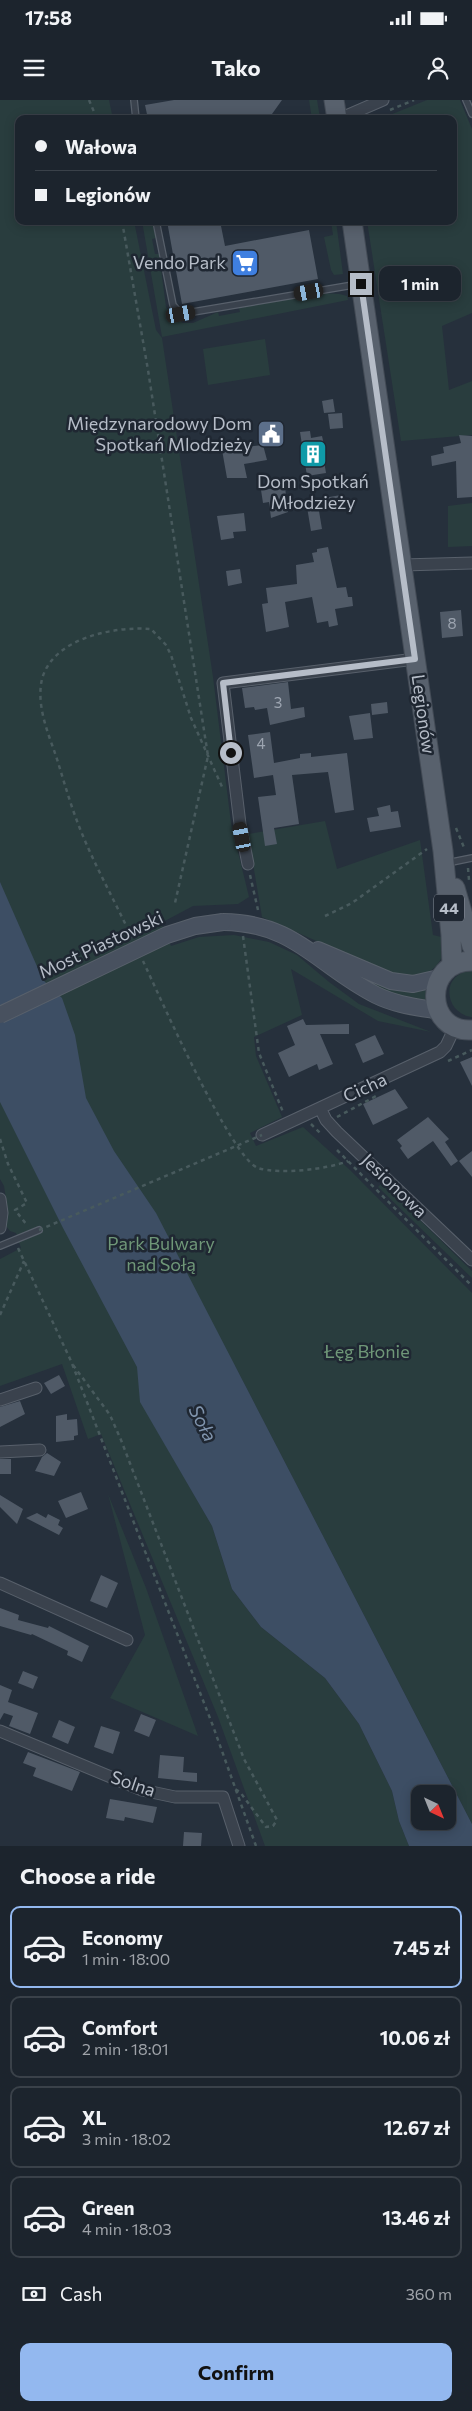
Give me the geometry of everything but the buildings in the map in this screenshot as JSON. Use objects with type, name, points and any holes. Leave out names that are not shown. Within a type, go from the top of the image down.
[{"type":"main road","points":[[334,100],[337,115]]},
{"type":"main road","name":"Legionów","points":[[353,225],[403,565],[451,935],[446,972]]},
{"type":"main road","name":"Legionów","points":[[439,854],[458,897],[472,946]]},
{"type":"main road","points":[[458,897],[472,917]]},
{"type":"main road","points":[[446,972],[472,961]]},
{"type":"main road","name":"44","points":[[439,1011],[435,991],[446,972]]},
{"type":"main road","points":[[439,1011],[446,1021],[464,1029]]},
{"type":"street","points":[[347,115],[383,100]]},
{"type":"street","points":[[403,565],[472,563]]},
{"type":"street","points":[[248,864],[240,824],[223,683],[415,659]]},
{"type":"street","name":"Most Piastowski","points":[[0,1015],[167,935],[195,926],[223,922],[244,922],[262,926],[300,943]]},
{"type":"street","points":[[300,943],[391,980],[412,984],[446,972]]},
{"type":"street","points":[[300,943],[357,984],[376,995],[401,1005],[439,1011]]},
{"type":"street","name":"Cicha","points":[[262,1135],[440,1052],[464,1029]]},
{"type":"street","name":"Jesionowa","points":[[320,1108],[326,1120],[337,1132],[472,1260]]},
{"type":"street","points":[[0,1199],[2,1213],[0,1228]]},
{"type":"street","points":[[0,1400],[36,1388]]},
{"type":"street","points":[[0,1452],[40,1450]]},
{"type":"street","points":[[0,1583],[127,1640]]},
{"type":"street","name":"Solna","points":[[0,1731],[142,1790],[174,1797],[223,1797],[239,1846]]},
{"type":"lane","points":[[134,100],[136,115]]},
{"type":"lane","points":[[466,100],[472,114]]},
{"type":"lane","points":[[157,225],[173,305],[181,314],[361,284]]},
{"type":"lane","points":[[439,854],[472,858]]},
{"type":"lane","points":[[0,1246],[39,1230]]},
{"type":"path","points":[[89,100],[95,115]]},
{"type":"path","points":[[388,111],[414,100]]},
{"type":"path","points":[[123,225],[148,370],[208,756],[175,902]]},
{"type":"path","points":[[134,942],[77,821],[42,712],[41,690],[45,670],[51,660],[60,652],[94,635],[119,630],[151,629],[166,644],[191,718],[208,756]]},
{"type":"path","points":[[325,916],[439,854]]},
{"type":"path","points":[[248,864],[258,910]]},
{"type":"path","points":[[243,932],[259,1053],[288,1123]]},
{"type":"path","points":[[142,960],[167,1016],[230,1137],[248,1162],[258,1168],[276,1171],[337,1166],[348,1161],[472,1286]]},
{"type":"path","points":[[447,1062],[472,1050]]},
{"type":"path","points":[[337,1124],[335,1118],[339,1115],[382,1093]]},
{"type":"path","points":[[39,1230],[262,1135]]},
{"type":"path","points":[[0,1139],[8,1164],[27,1203],[14,1210],[32,1232]]},
{"type":"path","points":[[14,1240],[71,1362],[213,1726],[233,1788],[256,1846]]},
{"type":"path","points":[[0,1315],[24,1262]]},
{"type":"path","points":[[71,1362],[110,1415],[121,1440],[244,1759],[277,1820],[273,1826],[266,1827],[240,1792],[233,1788]]},
{"type":"green space","points":[[0,100],[109,100],[112,115],[15,115],[15,225],[135,225],[156,330],[162,338],[213,677],[231,823],[249,897],[238,904],[193,906],[161,923],[171,946],[199,937],[234,935],[269,942],[297,955],[359,1004],[431,1032],[378,1021],[291,969],[302,1015],[254,1037],[256,1056],[282,1117],[250,1133],[256,1146],[303,1127],[350,1170],[472,1293],[472,1824],[456,1793],[456,1785],[452,1785],[235,1366],[146,1411],[212,1526],[232,1589],[261,1627],[325,1678],[359,1724],[392,1791],[399,1821],[409,1846],[265,1846],[218,1717],[101,1434],[88,1439],[62,1364],[0,1386],[0,1259],[21,1248],[16,1233],[10,1231],[6,1226],[7,1205],[4,1186],[0,1179]]},
{"type":"green space","points":[[309,100],[317,100],[320,115],[311,115]]},
{"type":"green space","points":[[427,100],[460,100],[472,129],[472,313],[442,326],[449,390],[472,381],[472,435],[401,441],[368,225],[457,225],[457,115],[390,115]]},
{"type":"green space","points":[[143,225],[153,225],[156,238],[152,239],[155,254],[159,254],[166,307],[173,317],[183,323],[193,323],[218,312],[219,316],[240,312],[239,308],[294,297],[337,294],[347,296],[348,300],[162,337]]},
{"type":"green space","points":[[332,225],[337,225],[343,274],[334,275],[331,270],[324,237],[333,235]]},
{"type":"green space","points":[[265,339],[270,375],[208,385],[203,349]]},
{"type":"green space","points":[[472,503],[472,546],[448,547],[448,506]]},
{"type":"green space","points":[[325,821],[337,869],[420,840],[433,935],[445,938],[441,958],[431,970],[416,976],[396,976],[262,917],[248,834]]},
{"type":"green space","points":[[335,963],[428,988],[429,1006],[397,999]]},
{"type":"green space","points":[[472,971],[471,1017],[461,1013],[455,1007],[449,992],[455,978],[462,973]]},
{"type":"green space","points":[[382,1183],[472,1271],[472,1278],[378,1187]]},
{"type":"green space","points":[[108,1494],[146,1588],[198,1736],[110,1698],[145,1635]]},
{"type":"water","name":"Soła","points":[[0,882],[43,980],[62,998],[75,1035],[86,1098],[114,1151],[156,1213],[452,1785],[411,1785],[411,1830],[456,1830],[456,1793],[472,1824],[472,1846],[409,1846],[399,1821],[392,1791],[359,1724],[325,1678],[261,1627],[232,1589],[212,1526],[140,1402],[137,1367],[63,1228],[0,1102]]},
{"type":"place","name":"Vendo Park","points":[[245,263]]},
{"type":"place","name":"Międzynarodowy Dom Spotkań Mlodzieży","points":[[271,434]]},
{"type":"place","name":"Dom Spotkań Młodzieży","points":[[313,454]]},
{"type":"route","points":[[231,753],[223,683],[415,659],[403,565],[361,284]]},
{"type":"park label","name":"Park Bulwary nad Sołą","points":[[161,1254]]},
{"type":"park label","name":"Łęg Błonie","points":[[367,1352]]}]
